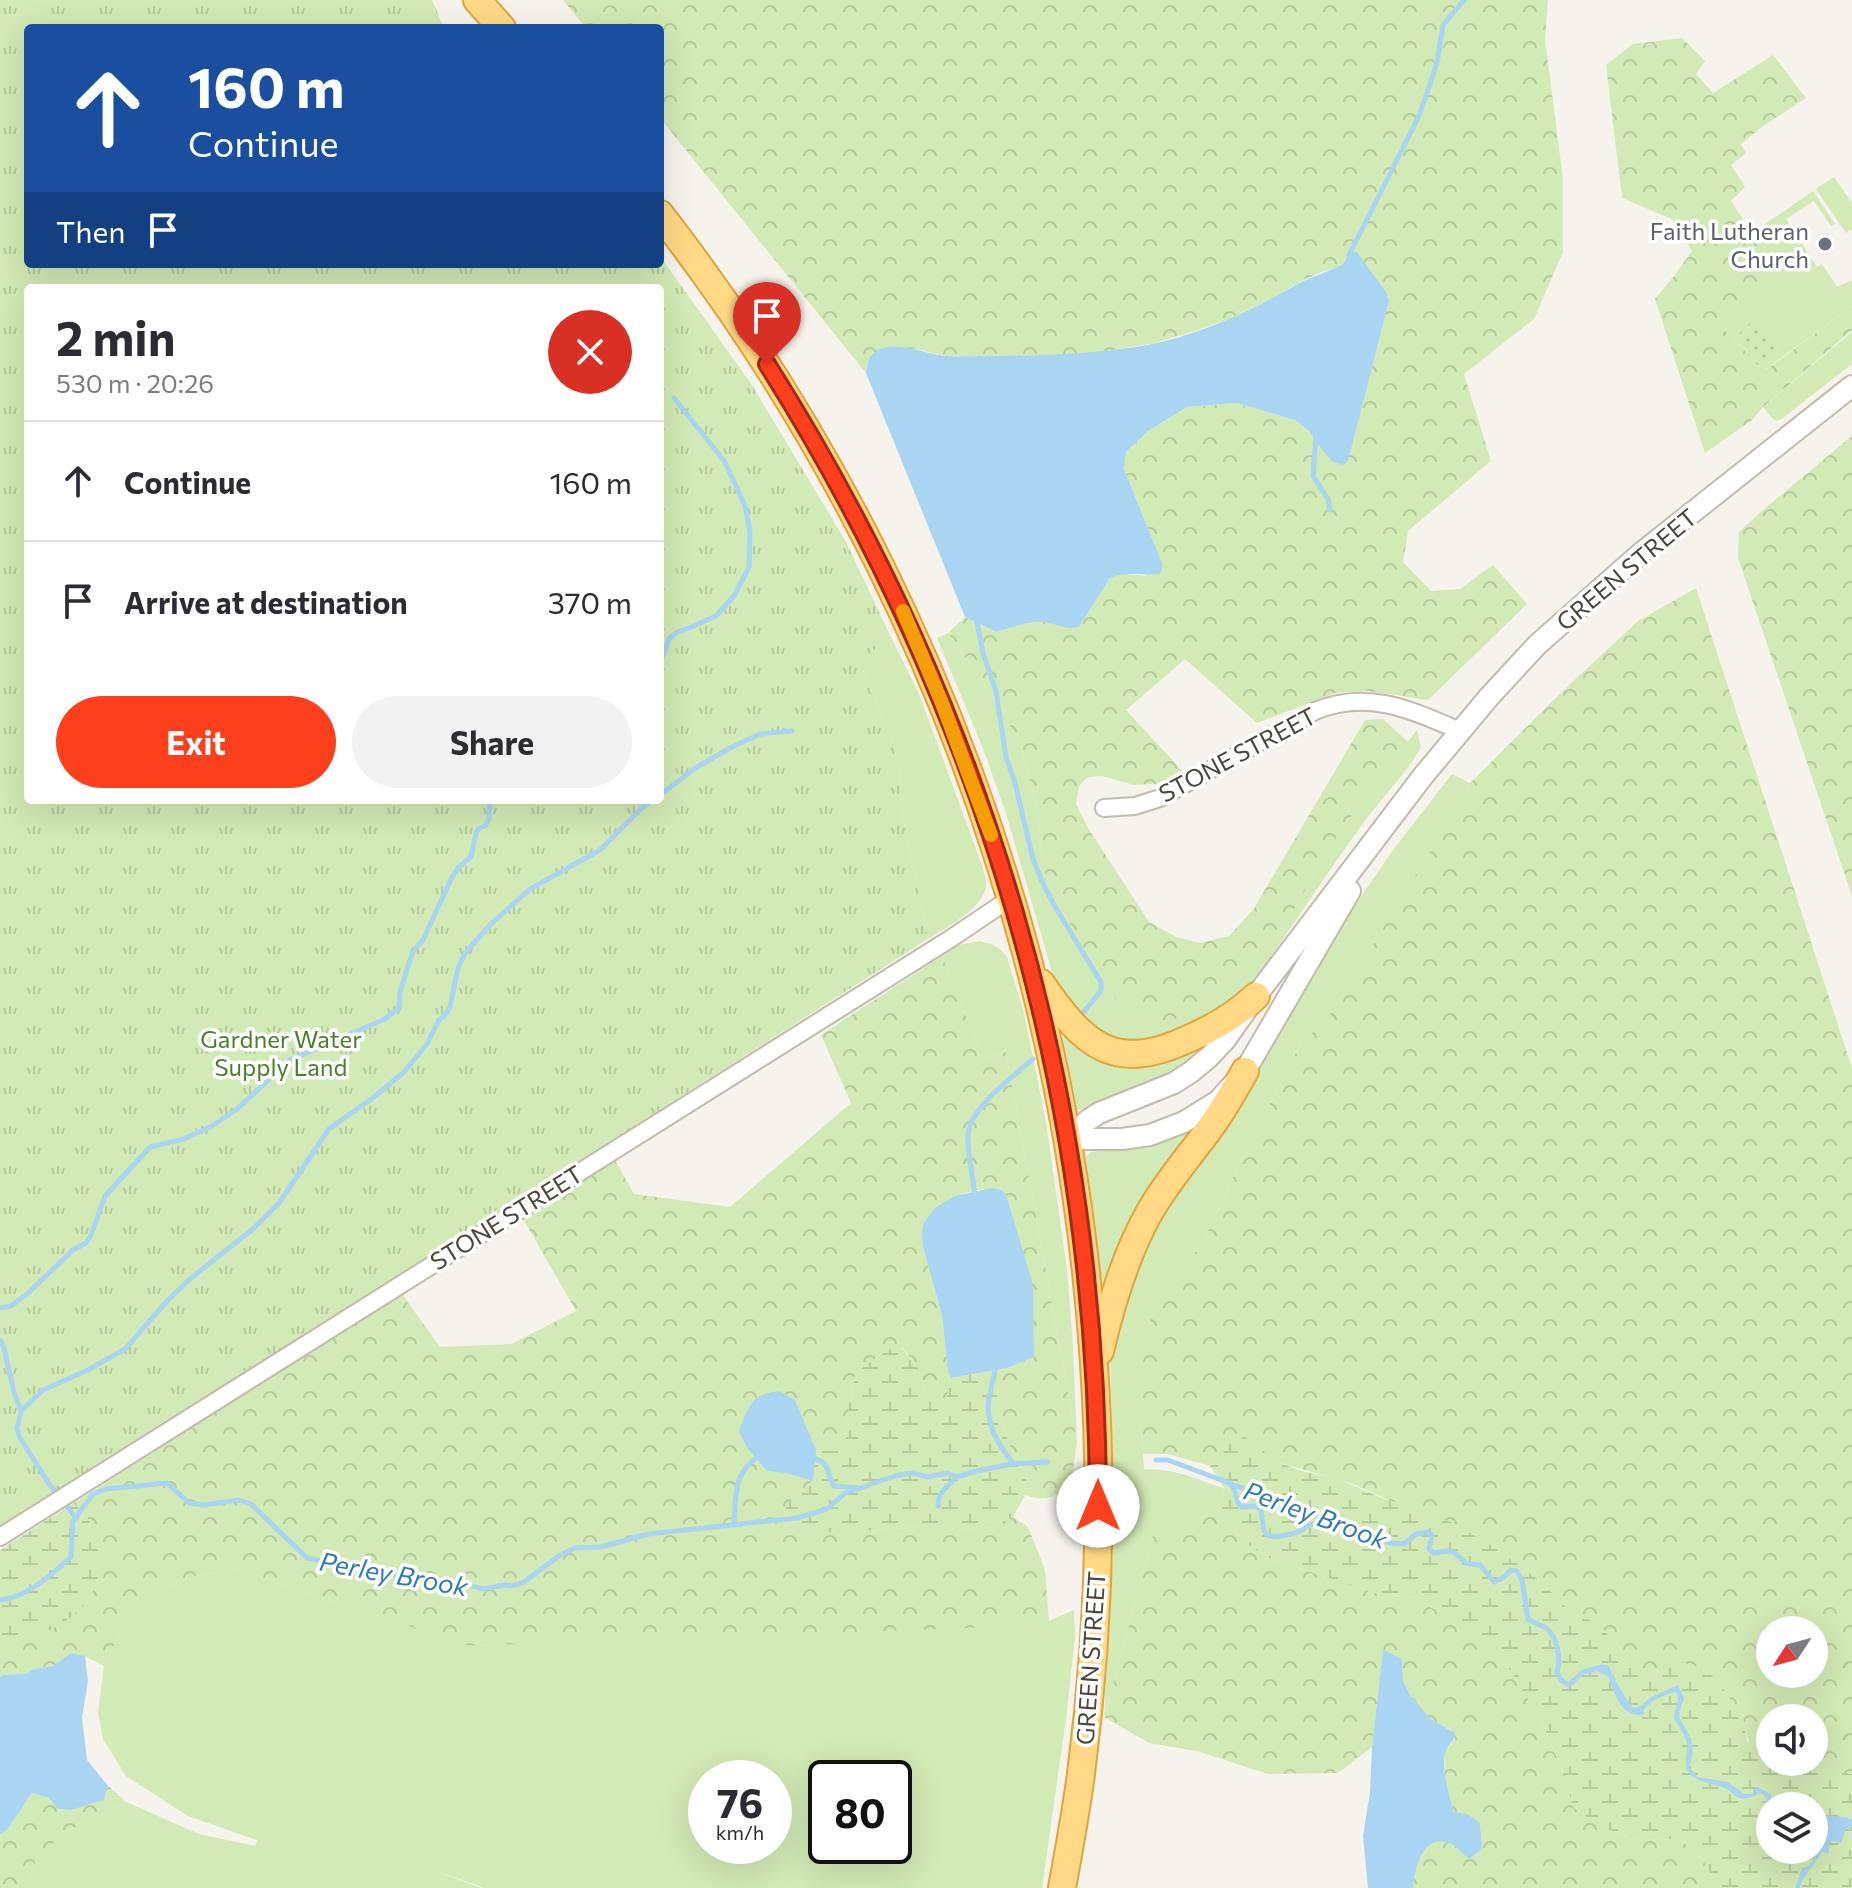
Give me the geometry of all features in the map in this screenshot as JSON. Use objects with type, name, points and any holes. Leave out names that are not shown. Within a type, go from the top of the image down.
[{"type":"highway","points":[[477,0],[498,24]]},
{"type":"highway","points":[[664,219],[759,353],[820,453],[868,540],[909,624],[979,799],[1011,898],[1051,1051],[1068,1139]]},
{"type":"highway","points":[[1031,967],[1079,1032],[1105,1049],[1119,1053],[1151,1052],[1176,1045],[1224,1022],[1256,996]]},
{"type":"highway","points":[[1095,1374],[1117,1289],[1142,1227],[1170,1181],[1217,1118],[1245,1071]]},
{"type":"highway","name":"GREEN STREET","points":[[1062,1888],[1089,1706],[1098,1506],[1095,1374],[1086,1267],[1068,1139]]},
{"type":"street","name":"GREEN STREET","points":[[1068,1139],[1099,1113],[1166,1087],[1191,1072],[1225,1040],[1423,776],[1521,662],[1570,613],[1640,554],[1852,386]]},
{"type":"street","name":"STONE STREET","points":[[1104,808],[1135,806],[1160,798],[1315,711],[1338,703],[1363,701],[1391,705],[1460,731]]},
{"type":"street","name":"GREEN STREET","points":[[1068,1139],[1138,1138],[1173,1127],[1218,1101],[1245,1071],[1375,849],[1423,776]]},
{"type":"street","name":"STONE STREET","points":[[0,1537],[1011,898]]},
{"type":"green space","name":"Gardner Water Supply Land","points":[[0,0],[432,0],[442,24],[24,24],[24,268],[664,268],[664,262],[752,385],[845,540],[890,635],[860,663],[898,755],[903,818],[928,939],[0,1532]]},
{"type":"green space","points":[[563,0],[1548,0],[1545,39],[1563,179],[1563,252],[1534,319],[1464,374],[1491,461],[1408,531],[1403,562],[1431,591],[1460,589],[1493,565],[1527,604],[1428,700],[1368,691],[1335,693],[1257,723],[1185,659],[1126,710],[1187,776],[1169,783],[1134,785],[1102,776],[1088,777],[1079,786],[1076,804],[1088,828],[1149,922],[1176,937],[1200,943],[1229,936],[1253,910],[1365,720],[1383,719],[1408,742],[1340,831],[1277,938],[1240,980],[1195,1016],[1154,1022],[1118,1003],[1058,905],[1043,867],[1038,813],[1020,744],[999,706],[948,633],[965,617],[997,632],[1036,622],[1079,627],[1110,578],[1122,574],[1145,576],[1162,563],[1124,469],[1126,452],[1148,431],[1187,407],[1237,403],[1295,420],[1309,431],[1320,447],[1348,460],[1389,301],[1387,293],[1355,251],[1349,253],[1337,268],[1303,280],[1229,319],[1150,344],[1046,356],[944,356],[917,349],[867,362],[866,373],[664,123],[664,24],[583,24]]},
{"type":"green space","points":[[1682,38],[1705,61],[1696,74],[1713,93],[1773,55],[1806,98],[1741,144],[1746,153],[1731,165],[1745,187],[1731,201],[1752,233],[1758,229],[1776,275],[1714,322],[1734,338],[1763,372],[1852,306],[1852,330],[1752,420],[1705,453],[1655,299],[1692,251],[1672,219],[1622,198],[1606,65],[1633,44]]},
{"type":"green space","points":[[1834,177],[1852,203],[1852,229],[1846,233],[1816,189]]},
{"type":"green space","points":[[1813,191],[1835,224],[1831,226],[1814,201],[1786,219],[1817,267],[1822,264],[1837,287],[1852,280],[1852,306],[1762,372],[1759,367],[1779,350],[1754,322],[1734,338],[1713,321],[1776,275],[1758,229]]},
{"type":"green space","points":[[1753,321],[1779,350],[1759,367],[1734,338]]},
{"type":"green space","points":[[1852,332],[1852,364],[1783,418],[1774,420],[1763,407]]},
{"type":"green space","points":[[1852,436],[1852,896],[1738,558],[1739,532]]},
{"type":"green space","points":[[1696,588],[1852,1068],[1852,1774],[1828,1770],[1828,1704],[1756,1704],[1756,1753],[1749,1742],[1742,1714],[1671,1660],[1642,1681],[1619,1647],[1596,1622],[1580,1617],[1562,1604],[1543,1583],[1491,1545],[1353,1484],[1277,1462],[1240,1434],[1230,1437],[1222,1456],[1210,1466],[1168,1454],[1143,1454],[1143,1360],[1154,1303],[1202,1244],[1302,1041],[1325,1023],[1432,848],[1465,802],[1470,783],[1638,621]]},
{"type":"green space","points":[[948,633],[999,706],[1020,744],[1038,813],[1043,867],[1058,905],[1118,1003],[1277,938],[1340,831],[1417,730],[1421,747],[1348,844],[1262,970],[1228,1006],[1202,1022],[1145,1042],[1117,1040],[1094,1033],[1060,999],[1005,810],[937,638]]},
{"type":"green space","points":[[890,635],[919,694],[986,880],[983,896],[977,904],[928,939],[903,818],[898,755],[860,663]]},
{"type":"green space","points":[[1452,774],[1470,783],[1465,802],[1432,848],[1325,1024],[1302,1041],[1202,1244],[1154,1303],[1141,1432],[1144,1469],[1175,1472],[1225,1489],[1218,1508],[1196,1520],[1153,1535],[1104,1717],[1113,1554],[1110,1357],[1134,1262],[1341,926],[1393,850]]},
{"type":"green space","points":[[979,941],[1000,949],[1007,957],[1024,1013],[1046,1122],[1067,1269],[1077,1442],[1006,1052],[983,1059],[942,956],[958,945]]},
{"type":"green space","points":[[942,956],[983,1059],[1006,1052],[1077,1442],[1071,1484],[1050,1497],[1025,1495],[1028,1463],[1012,1452],[997,1409],[998,1384],[1007,1368],[1034,1357],[1032,1285],[1006,1194],[999,1190],[971,1192],[936,1207],[923,1247],[942,1315],[951,1378],[946,1402],[937,1405],[925,1390],[918,1368],[903,1348],[891,1348],[856,1372],[845,1443],[838,1451],[816,1450],[795,1400],[779,1391],[763,1393],[748,1408],[767,1471],[813,1481],[791,1498],[844,1533],[930,1526],[964,1530],[992,1527],[1013,1517],[1028,1527],[1045,1570],[1049,1621],[967,1628],[469,1646],[237,1569],[194,1576],[156,1592],[127,1620],[104,1666],[71,1653],[54,1666],[0,1677],[0,1550],[402,1294],[440,1347],[511,1344],[576,1311],[522,1217],[615,1160],[634,1194],[730,1207],[851,1103],[821,1035]]},
{"type":"green space","points":[[1069,1034],[1080,1044],[1209,1039],[1213,1044],[1175,1074],[1105,1098],[1085,1110],[1077,1109],[1063,1038]]},
{"type":"green space","points":[[1191,1127],[1199,1128],[1107,1282],[1102,1282],[1086,1157],[1091,1152],[1137,1146]]},
{"type":"green space","points":[[891,1348],[902,1348],[918,1368],[925,1390],[937,1405],[946,1401],[951,1378],[1007,1368],[998,1384],[997,1409],[1012,1452],[1028,1463],[1025,1495],[1013,1517],[992,1527],[964,1530],[930,1526],[844,1533],[808,1531],[784,1512],[791,1498],[813,1481],[767,1471],[746,1446],[739,1431],[748,1408],[763,1393],[779,1391],[795,1400],[816,1450],[838,1451],[845,1443],[856,1372]]},
{"type":"green space","points":[[1240,1433],[1277,1462],[1335,1478],[1453,1523],[1491,1545],[1543,1583],[1562,1604],[1580,1617],[1596,1622],[1619,1647],[1642,1681],[1657,1673],[1671,1659],[1697,1667],[1714,1677],[1742,1714],[1747,1741],[1756,1751],[1756,1776],[1828,1776],[1828,1770],[1852,1774],[1852,1888],[1719,1888],[1703,1860],[1680,1839],[1641,1840],[1601,1827],[1573,1807],[1563,1772],[1542,1722],[1511,1671],[1474,1632],[1415,1598],[1376,1593],[1273,1560],[1246,1544],[1218,1508],[1225,1489],[1210,1466],[1222,1456],[1230,1437]]},
{"type":"green space","points":[[73,1504],[85,1510],[97,1546],[98,1578],[91,1595],[67,1620],[0,1648],[0,1550]]},
{"type":"green space","points":[[1218,1508],[1246,1544],[1273,1560],[1376,1593],[1415,1598],[1474,1631],[1511,1671],[1542,1722],[1563,1772],[1573,1807],[1601,1827],[1641,1840],[1680,1839],[1703,1860],[1719,1888],[1413,1888],[1418,1863],[1426,1848],[1432,1843],[1449,1842],[1470,1859],[1482,1848],[1480,1823],[1454,1812],[1445,1780],[1445,1751],[1455,1739],[1451,1730],[1430,1719],[1410,1695],[1403,1681],[1402,1659],[1383,1651],[1372,1747],[1338,1773],[1268,1774],[1197,1751],[1149,1743],[1104,1717],[1153,1535],[1196,1520]]},
{"type":"green space","points":[[237,1569],[469,1646],[1049,1621],[1074,1610],[1075,1636],[1067,1712],[1042,1888],[485,1888],[430,1869],[481,1888],[28,1888],[37,1856],[73,1828],[126,1802],[199,1834],[255,1846],[257,1840],[188,1816],[126,1776],[103,1739],[98,1713],[104,1666],[127,1620],[156,1592],[194,1576]]},
{"type":"green space","points":[[108,1786],[126,1802],[73,1828],[37,1856],[28,1888],[0,1888],[0,1835],[8,1829],[32,1793],[49,1798],[104,1800]]},
{"type":"water","points":[[1356,251],[1387,293],[1389,301],[1348,461],[1343,465],[1332,461],[1309,431],[1295,420],[1237,403],[1187,407],[1148,431],[1126,452],[1124,469],[1162,563],[1160,574],[1128,574],[1110,578],[1079,627],[1036,622],[997,632],[965,617],[866,373],[873,354],[892,347],[958,356],[1062,354],[1147,345],[1204,329],[1241,313],[1298,283],[1341,266],[1349,253]]},
{"type":"water","points":[[992,1188],[1006,1194],[1033,1285],[1034,1357],[1007,1368],[951,1378],[942,1315],[923,1247],[923,1224],[936,1207],[955,1196]]},
{"type":"water","points":[[779,1391],[795,1400],[816,1450],[813,1481],[767,1471],[746,1446],[739,1431],[752,1403],[763,1395]]},
{"type":"water","points":[[1383,1650],[1402,1659],[1403,1681],[1410,1695],[1431,1719],[1455,1733],[1444,1757],[1446,1782],[1454,1812],[1467,1814],[1480,1823],[1482,1848],[1470,1859],[1449,1843],[1440,1841],[1426,1848],[1418,1863],[1413,1888],[1368,1888],[1363,1836]]},
{"type":"water","points":[[71,1653],[85,1656],[88,1681],[82,1717],[87,1760],[108,1786],[104,1800],[70,1810],[57,1808],[49,1798],[32,1793],[8,1829],[0,1835],[0,1677],[53,1666]]},
{"type":"water","points":[[1602,1667],[1614,1675],[1618,1693],[1631,1708],[1641,1706],[1651,1697],[1678,1685],[1684,1699],[1680,1718],[1692,1747],[1689,1767],[1698,1777],[1728,1782],[1744,1794],[1753,1794],[1753,1789],[1757,1787],[1767,1792],[1740,1798],[1727,1789],[1692,1776],[1686,1763],[1686,1740],[1674,1718],[1678,1698],[1676,1692],[1653,1701],[1643,1711],[1644,1715],[1636,1715],[1620,1703],[1608,1676],[1594,1670]]},
{"type":"water","points":[[1828,1816],[1852,1820],[1852,1830],[1849,1827],[1846,1829],[1841,1843],[1829,1842],[1829,1854]]},
{"type":"water","points":[[1814,1864],[1800,1888],[1795,1888],[1802,1868]]},
{"type":"waterway","points":[[1349,255],[1419,116],[1437,63],[1443,25],[1464,0]]},
{"type":"waterway","points":[[664,652],[669,639],[677,632],[716,616],[734,596],[749,567],[750,532],[745,506],[725,462],[674,398]]},
{"type":"waterway","points":[[1316,436],[1313,476],[1328,499],[1330,510]]},
{"type":"waterway","points":[[976,618],[983,653],[996,691],[1006,757],[1033,859],[1057,910],[1101,982],[1101,991],[1082,1014]]},
{"type":"waterway","points":[[664,792],[728,749],[760,734],[792,731]]},
{"type":"waterway","points":[[0,1308],[11,1306],[27,1294],[73,1250],[86,1243],[105,1196],[150,1147],[184,1139],[212,1126],[237,1109],[290,1060],[385,1019],[399,1008],[400,992],[413,951],[423,940],[452,877],[471,857],[476,833],[489,819],[490,804]]},
{"type":"waterway","points":[[76,1518],[47,1481],[19,1436],[17,1428],[21,1411],[43,1390],[125,1349],[191,1278],[253,1229],[279,1203],[329,1129],[403,1073],[427,1044],[439,1020],[450,1007],[458,968],[465,953],[491,924],[530,889],[600,850],[648,804]]},
{"type":"waterway","points":[[975,1199],[968,1143],[971,1124],[984,1103],[1033,1059]]},
{"type":"waterway","points":[[0,1340],[21,1411]]},
{"type":"waterway","points":[[996,1366],[989,1398],[989,1417],[998,1442],[1014,1464]]},
{"type":"waterway","points":[[734,1525],[737,1486],[744,1470],[760,1455]]},
{"type":"waterway","points":[[812,1458],[826,1466],[834,1486],[856,1488]]},
{"type":"waterway","name":"Perley Brook","points":[[1156,1460],[1168,1460],[1389,1543],[1404,1544],[1416,1534],[1428,1532],[1432,1535],[1429,1549],[1434,1553],[1449,1551],[1466,1563],[1480,1565],[1494,1582],[1511,1570],[1517,1571],[1522,1580],[1528,1619],[1546,1628],[1556,1643],[1557,1673],[1561,1680],[1569,1685],[1583,1672],[1602,1667],[1607,1668],[1609,1673]]},
{"type":"waterway","name":"Perley Brook","points":[[0,1600],[29,1590],[71,1557],[73,1521],[93,1494],[106,1489],[167,1483],[189,1503],[204,1505],[239,1500],[251,1504],[307,1558],[407,1577],[461,1582],[482,1589],[524,1582],[575,1548],[601,1547],[648,1534],[797,1518],[827,1509],[845,1493],[898,1475],[913,1473],[928,1477],[947,1473],[957,1477],[1012,1464],[1048,1462]]},
{"type":"waterway","points":[[938,1506],[941,1493],[957,1477]]},
{"type":"waterway","points":[[1231,1485],[1241,1507],[1260,1508],[1264,1529],[1269,1536],[1291,1534],[1328,1520]]},
{"type":"waterway","name":"Perley Brook","points":[[1613,1682],[1629,1707]]},
{"type":"slow traffic","points":[[903,611],[958,742],[991,835]]},
{"type":"place","name":"Faith Lutheran Church","points":[[1825,244]]},
{"type":"route","points":[[767,364],[846,498],[909,624],[974,785],[1021,930],[1051,1051],[1071,1156],[1089,1297],[1095,1374],[1098,1506]]}]
